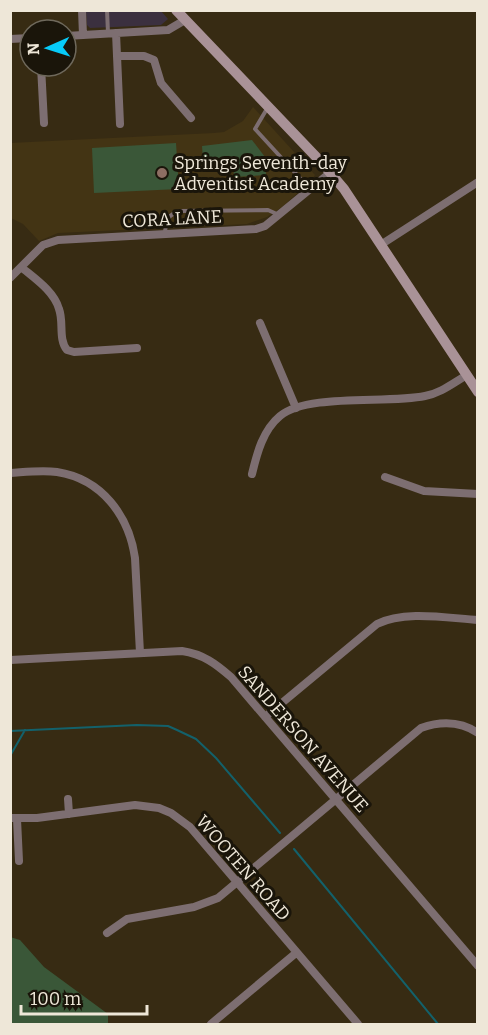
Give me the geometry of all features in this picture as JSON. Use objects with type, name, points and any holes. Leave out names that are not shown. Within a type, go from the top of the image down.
[{"type":"main road","points":[[176,10],[331,172],[382,244],[477,392]]},
{"type":"street","points":[[82,10],[83,35]]},
{"type":"street","points":[[78,35],[168,30],[185,20]]},
{"type":"street","points":[[112,33],[117,56],[120,124]]},
{"type":"street","points":[[117,56],[144,56],[154,60],[161,83],[192,118]]},
{"type":"street","points":[[42,78],[44,123]]},
{"type":"street","name":"CORA LANE","points":[[10,278],[43,245],[58,240],[256,229],[265,226],[280,215],[331,172]]},
{"type":"street","points":[[382,244],[477,182]]},
{"type":"street","points":[[21,267],[55,299],[60,309],[63,341],[67,350],[74,352],[137,348]]},
{"type":"street","points":[[260,323],[296,408]]},
{"type":"street","points":[[252,474],[259,449],[272,425],[280,417],[296,408],[314,404],[418,398],[438,392],[466,375]]},
{"type":"street","points":[[10,473],[45,471],[70,475],[93,485],[104,494],[121,515],[133,543],[140,654]]},
{"type":"street","points":[[385,477],[424,491],[477,494]]},
{"type":"street","points":[[265,717],[377,624],[406,617],[477,620]]},
{"type":"street","name":"SANDERSON AVENUE","points":[[10,660],[182,651],[207,658],[231,678],[477,964]]},
{"type":"street","points":[[107,933],[127,919],[211,902],[238,882],[421,728],[453,723],[463,725],[477,733]]},
{"type":"street","points":[[68,799],[69,814]]},
{"type":"street","name":"WOOTEN ROAD","points":[[19,861],[14,818],[69,814],[135,805],[159,808],[171,813],[190,827],[358,1024]]},
{"type":"street","points":[[211,1024],[296,953]]},
{"type":"lane","points":[[107,10],[112,33]]},
{"type":"lane","points":[[268,106],[255,129],[310,190]]},
{"type":"lane","points":[[165,234],[168,216],[180,211],[268,210],[280,215]]},
{"type":"shaded area","points":[[86,11],[161,11],[168,19],[161,25],[90,28],[87,25]]},
{"type":"shaded area","name":"Springs Seventh-day Adventist Academy","points":[[253,107],[315,175],[282,207],[267,217],[247,224],[58,233],[39,241],[23,224],[11,218],[10,143],[224,132],[243,121]]},
{"type":"green space","points":[[252,140],[265,157],[266,175],[234,177],[233,158],[203,159],[202,146]]},
{"type":"green space","points":[[176,143],[179,189],[94,193],[92,148]]},
{"type":"green space","points":[[10,937],[20,940],[44,967],[108,1014],[108,1024],[11,1024]]},
{"type":"waterway","points":[[10,731],[137,725],[168,726],[196,739],[216,758],[280,833]]},
{"type":"waterway","points":[[10,756],[25,730]]},
{"type":"waterway","points":[[294,849],[438,1024]]},
{"type":"place","name":"Springs Seventh-day Adventist Academy","points":[[162,173]]}]
